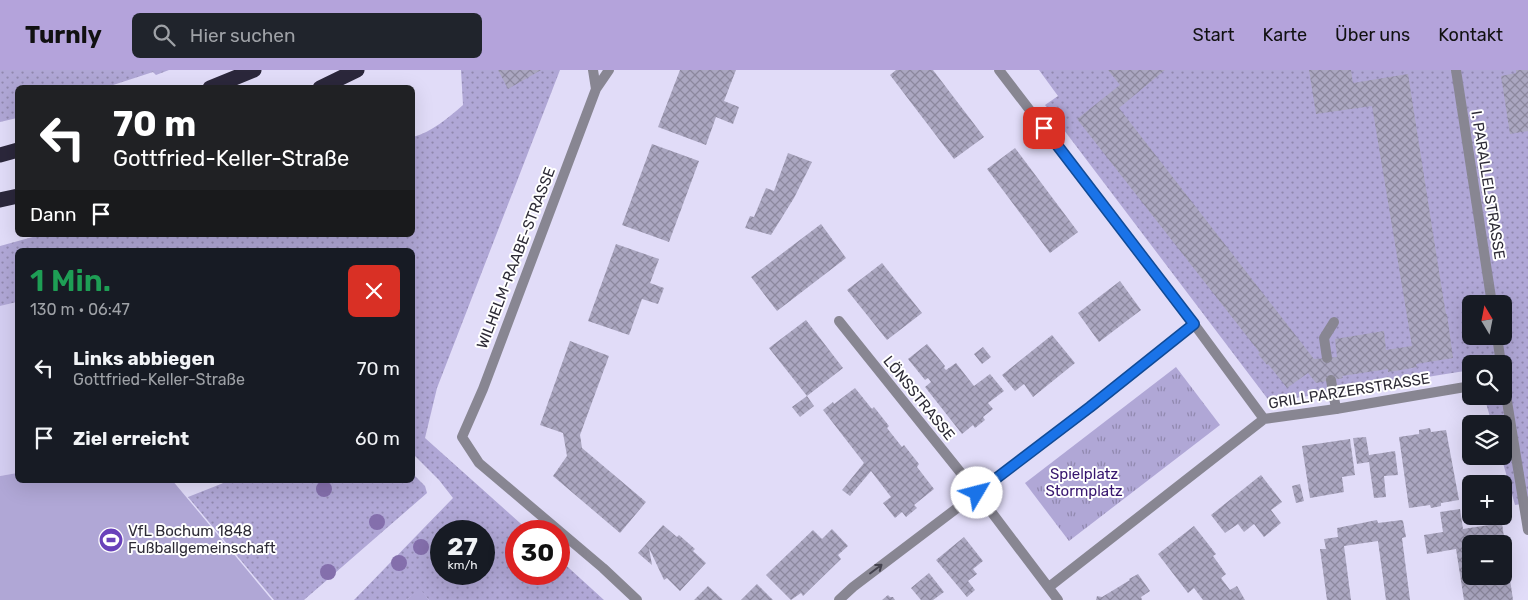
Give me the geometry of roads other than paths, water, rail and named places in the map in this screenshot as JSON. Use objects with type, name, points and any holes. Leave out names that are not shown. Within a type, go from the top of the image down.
[{"type":"highway","points":[[217,85],[254,70]]},
{"type":"highway","points":[[326,85],[357,70]]},
{"type":"highway","points":[[0,155],[15,151]]},
{"type":"highway","points":[[0,200],[15,197]]},
{"type":"street","points":[[592,70],[596,89]]},
{"type":"street","name":"WILHELM-RAABE-STRASSE","points":[[609,70],[596,89],[483,389],[462,437],[479,463],[603,568],[637,600]]},
{"type":"street","points":[[999,70],[1194,324],[1264,419]]},
{"type":"street","name":"I. PARALLELSTRASSE","points":[[1456,70],[1491,295]]},
{"type":"street","name":"LÖNSSTRASSE","points":[[839,321],[977,493],[1058,600]]},
{"type":"street","points":[[1327,358],[1324,338],[1334,322]]},
{"type":"street","points":[[839,600],[853,587],[1090,407],[1194,324]]},
{"type":"street","points":[[1331,380],[1336,409]]},
{"type":"street","name":"GRILLPARZERSTRASSE","points":[[1049,587],[1264,419],[1462,388]]},
{"type":"street","points":[[1508,405],[1525,491],[1528,530]]},
{"type":"place","name":"VfL Bochum 1848 Fußballgemeinschaft","points":[[111,540]]},
{"type":"park label","name":"Spielplatz Stormplatz","points":[[1084,482]]}]
